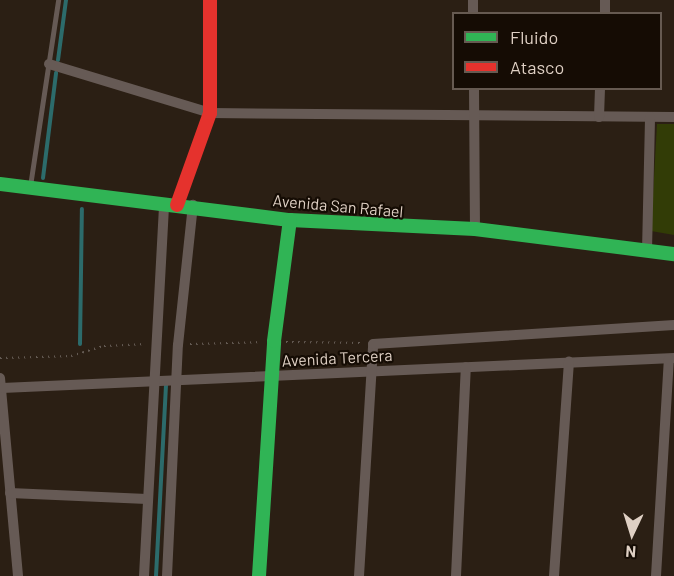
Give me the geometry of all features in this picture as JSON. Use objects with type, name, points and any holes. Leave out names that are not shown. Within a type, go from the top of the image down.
[{"type":"street","points":[[144,576],[154,381],[171,205],[210,112],[210,0]]},
{"type":"street","points":[[49,64],[210,112],[674,117]]},
{"type":"street","points":[[474,90],[475,229]]},
{"type":"street","points":[[599,117],[600,90]]},
{"type":"street","points":[[647,251],[650,117]]},
{"type":"street","name":"Avenida San Rafael","points":[[0,184],[193,206],[290,220],[475,229],[674,254]]},
{"type":"street","points":[[166,576],[176,380],[193,206]]},
{"type":"street","points":[[259,576],[274,375],[290,220]]},
{"type":"street","name":"Avenida Tercera","points":[[369,371],[373,344],[674,325]]},
{"type":"street","points":[[656,576],[671,359]]},
{"type":"street","name":"Avenida Tercera","points":[[1,383],[154,381],[671,359]]},
{"type":"street","points":[[554,576],[569,362]]},
{"type":"street","points":[[456,576],[466,367]]},
{"type":"street","points":[[359,576],[369,371]]},
{"type":"street","points":[[1,383],[18,576]]},
{"type":"street","points":[[10,493],[147,499]]},
{"type":"lane","points":[[30,188],[58,0]]},
{"type":"green space","points":[[657,124],[674,124],[674,235],[651,231]]},
{"type":"waterway","points":[[58,60],[66,0]]},
{"type":"waterway","points":[[43,178],[56,73]]},
{"type":"waterway","points":[[80,344],[82,209]]},
{"type":"waterway","points":[[156,576],[166,383]]},
{"type":"traffic: fast","points":[[0,184],[290,220],[475,229],[674,254]]},
{"type":"traffic: fast","points":[[259,576],[274,341],[290,220]]},
{"type":"traffic: jam","points":[[177,205],[210,113],[210,0]]}]
